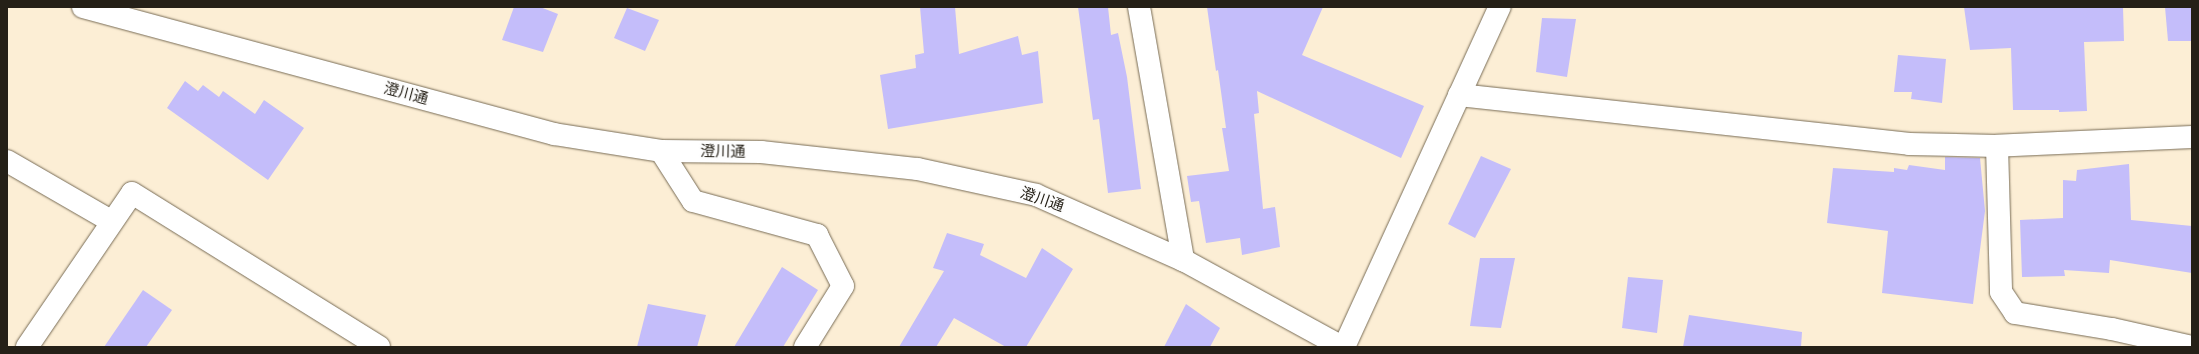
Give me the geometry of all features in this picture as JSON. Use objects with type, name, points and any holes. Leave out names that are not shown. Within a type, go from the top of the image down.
[{"type":"street","name":"澄川通","points":[[83,7],[554,134],[661,151],[761,152],[918,168],[1036,195],[1183,260],[1343,347]]},
{"type":"street","points":[[1139,7],[1183,260]]},
{"type":"street","points":[[1343,347],[1500,7]]},
{"type":"street","points":[[1459,95],[1909,144],[1997,146],[2192,137]]},
{"type":"street","points":[[1997,146],[2001,292],[2015,314],[2112,329],[2192,347]]},
{"type":"street","points":[[661,151],[693,201],[816,235],[843,286],[805,347]]},
{"type":"street","points":[[7,161],[111,221]]},
{"type":"street","points":[[27,347],[111,221],[132,193],[379,347]]},
{"type":"building","points":[[514,7],[540,7],[558,14],[543,52],[502,40]]},
{"type":"building","points":[[920,7],[955,7],[959,54],[1018,36],[1022,55],[1038,51],[1043,103],[888,129],[880,75],[916,68],[915,55],[924,53]]},
{"type":"building","points":[[1078,7],[1108,7],[1111,35],[1118,33],[1127,77],[1141,189],[1108,193],[1099,119],[1093,120]]},
{"type":"building","points":[[1207,7],[1323,7],[1302,55],[1424,106],[1401,158],[1257,91],[1259,113],[1254,114],[1263,209],[1275,207],[1280,247],[1242,255],[1240,238],[1206,243],[1199,201],[1191,202],[1187,176],[1229,171],[1222,128],[1226,128]]},
{"type":"building","points":[[1964,7],[2123,7],[2124,41],[2084,42],[2087,111],[2059,112],[2059,110],[2013,110],[2011,48],[1970,50]]},
{"type":"building","points":[[2165,7],[2192,7],[2192,41],[2168,41]]},
{"type":"building","points":[[627,8],[659,20],[645,51],[614,38]]},
{"type":"building","points":[[1542,18],[1576,19],[1567,77],[1536,72]]},
{"type":"building","points":[[1898,55],[1946,59],[1942,103],[1911,99],[1912,92],[1894,92]]},
{"type":"building","points":[[185,81],[198,91],[203,85],[219,97],[223,91],[255,114],[264,100],[304,128],[268,180],[167,108]]},
{"type":"building","points":[[1481,156],[1511,169],[1475,238],[1448,224]]},
{"type":"building","points":[[1945,157],[1980,158],[1985,211],[1973,304],[1882,293],[1888,231],[1827,223],[1833,168],[1894,172],[1894,168],[1907,170],[1909,165],[1945,170]]},
{"type":"building","points":[[2129,164],[2131,220],[2192,226],[2192,273],[2110,260],[2109,273],[2064,270],[2065,276],[2022,277],[2020,220],[2063,218],[2063,180],[2076,181],[2077,170]]},
{"type":"building","points":[[947,233],[984,244],[980,255],[1026,278],[1042,248],[1073,269],[1026,347],[1006,347],[954,318],[936,347],[899,347],[944,271],[933,268]]},
{"type":"building","points":[[1480,258],[1515,258],[1501,328],[1470,326]]},
{"type":"building","points":[[782,267],[818,290],[783,347],[734,347]]},
{"type":"building","points":[[1628,277],[1663,280],[1657,333],[1622,328]]},
{"type":"building","points":[[143,290],[172,310],[146,347],[104,347]]},
{"type":"building","points":[[648,304],[706,315],[697,347],[637,347]]},
{"type":"building","points":[[1186,304],[1220,328],[1210,347],[1164,347]]},
{"type":"building","points":[[1689,315],[1802,332],[1801,347],[1683,347]]}]
